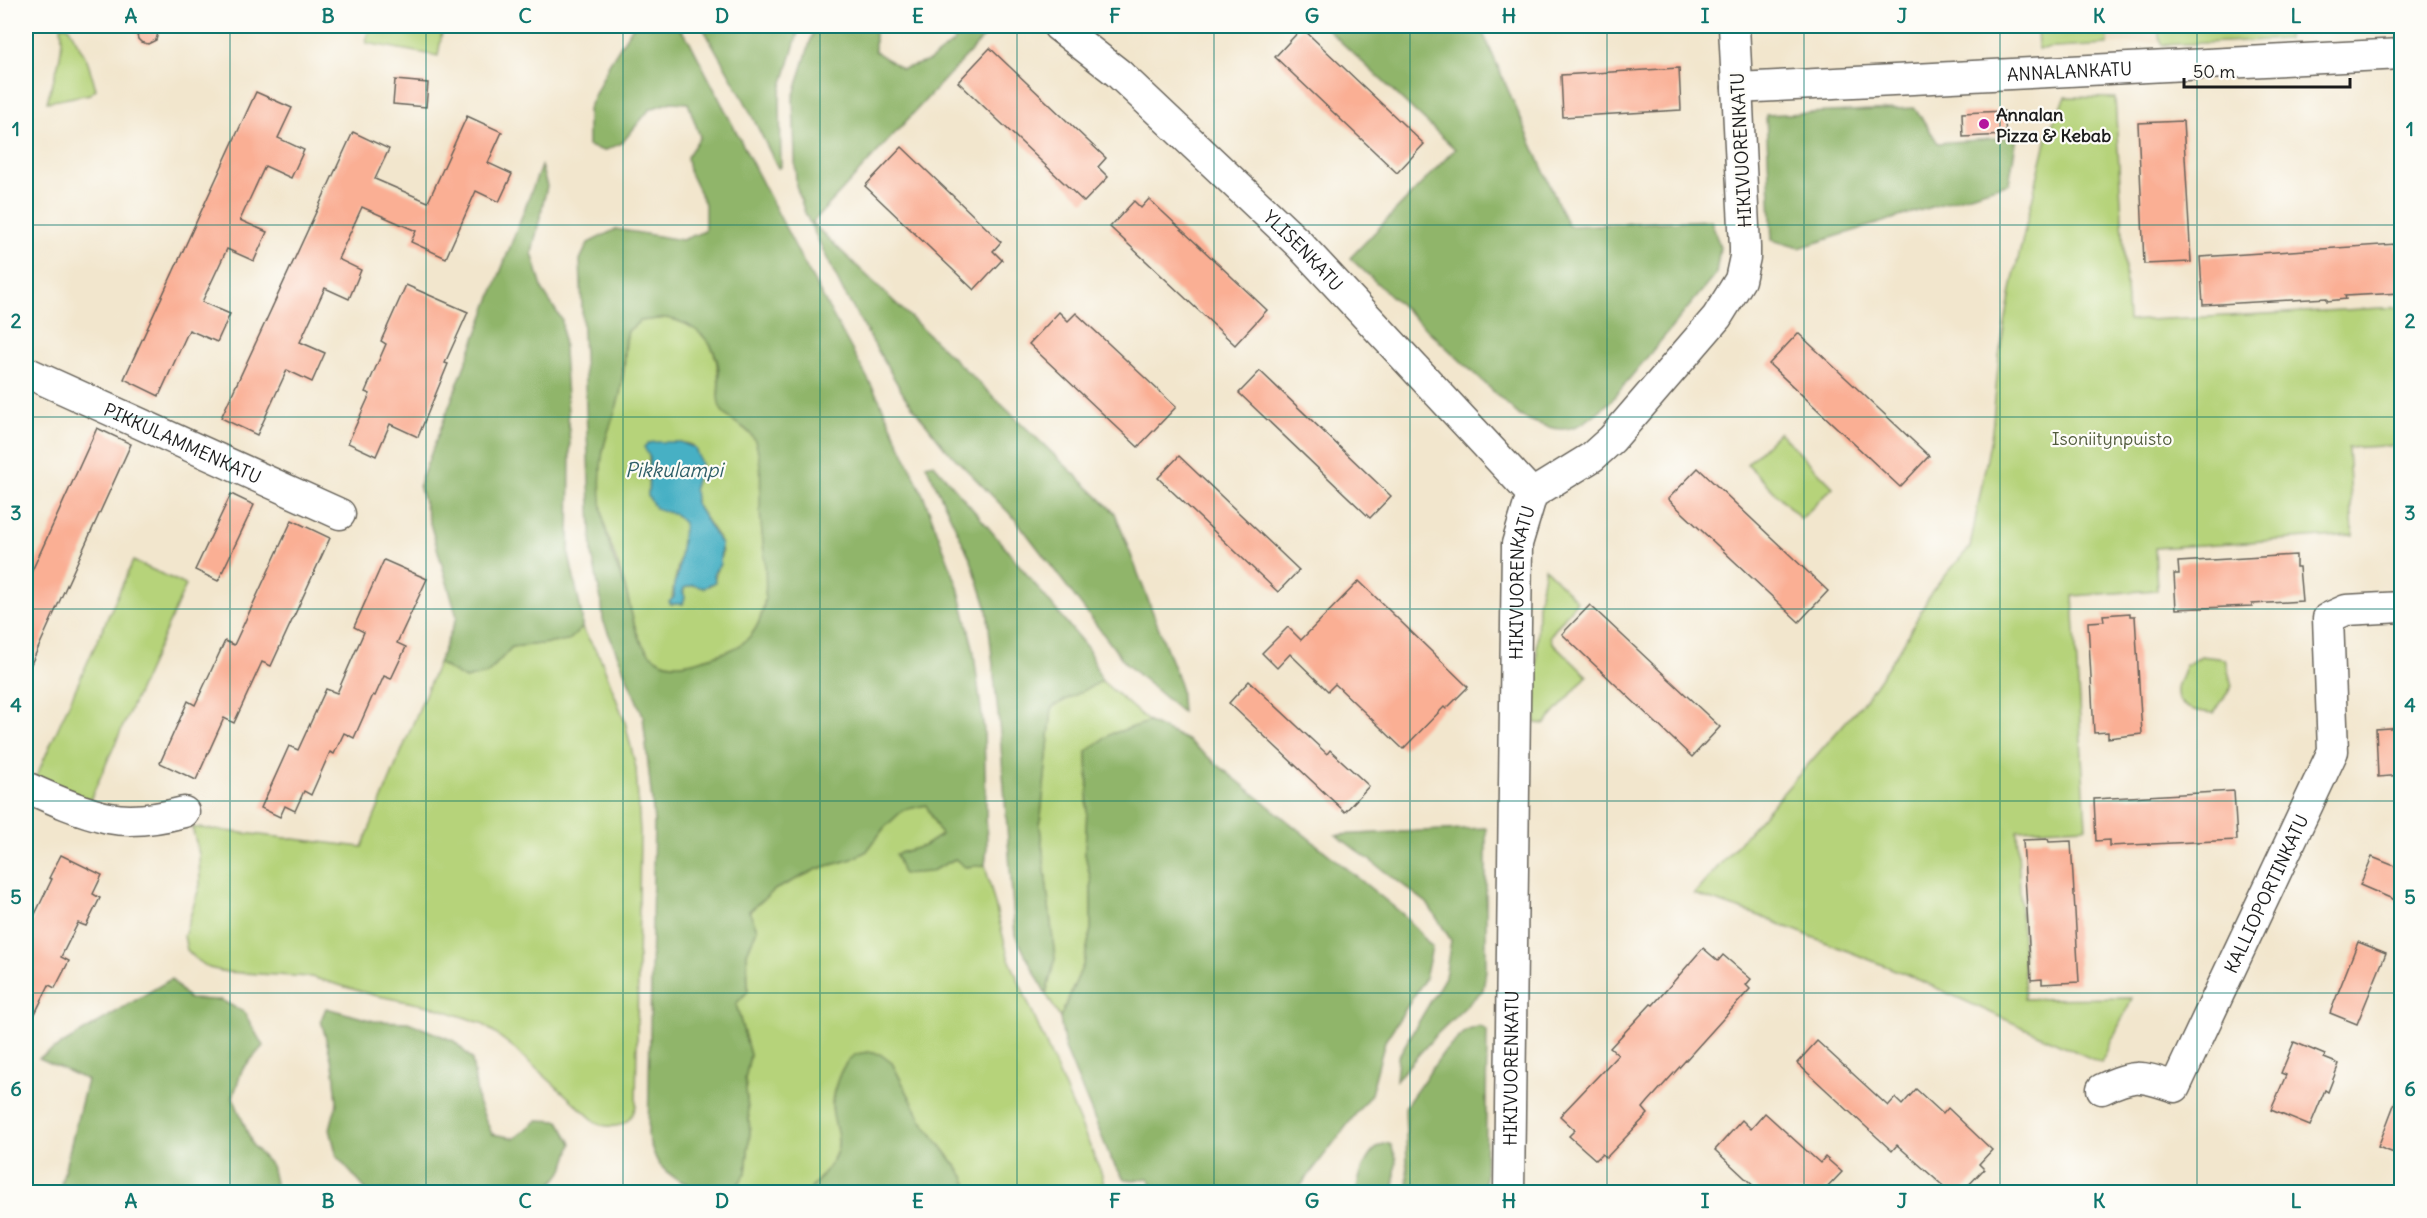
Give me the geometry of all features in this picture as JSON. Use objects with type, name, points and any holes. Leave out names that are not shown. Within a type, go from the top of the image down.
[{"type":"street","name":"YLISENKATU","points":[[1058,26],[1118,73],[1299,244],[1532,494]]},
{"type":"street","name":"HIKIVUORENKATU","points":[[1509,1192],[1517,544],[1532,494],[1592,457],[1612,439],[1717,317],[1740,280],[1746,258],[1734,26]]},
{"type":"street","name":"ANNALANKATU","points":[[1737,88],[2402,54]]},
{"type":"street","name":"PIKKULAMMENKATU","points":[[26,372],[340,514]]},
{"type":"street","name":"KALLIOPORTINKATU","points":[[2102,1089],[2123,1078],[2145,1077],[2175,1087],[2333,752],[2328,618],[2346,610],[2402,607]]},
{"type":"street","points":[[26,787],[56,800],[110,818],[162,818],[184,812]]},
{"type":"shaded area","points":[[2107,26],[2343,26],[2343,32],[2108,45]]},
{"type":"green space","points":[[61,26],[68,26],[87,60],[96,89],[90,94],[47,102],[60,55]]},
{"type":"green space","points":[[369,26],[443,26],[438,56],[366,43]]},
{"type":"green space","points":[[633,26],[677,26],[689,40],[800,256],[879,399],[924,497],[958,587],[973,647],[984,731],[987,847],[985,865],[965,867],[955,859],[930,872],[903,874],[896,854],[924,846],[941,835],[926,805],[903,810],[884,828],[867,851],[852,859],[817,869],[776,889],[749,911],[757,929],[747,953],[748,991],[736,1004],[750,1055],[745,1079],[750,1131],[746,1173],[733,1192],[703,1189],[674,1177],[659,1164],[648,1137],[654,821],[643,716],[603,620],[592,554],[580,260],[588,243],[616,229],[682,240],[705,231],[705,204],[689,171],[687,157],[700,137],[688,103],[671,102],[650,109],[622,143],[604,151],[588,146],[588,109],[609,64]],"holes":[[[666,318],[696,330],[710,345],[718,365],[720,407],[726,415],[749,432],[758,449],[766,580],[761,615],[754,631],[743,643],[714,656],[693,662],[671,664],[649,653],[639,638],[625,587],[609,544],[600,491],[603,450],[620,394],[628,331],[640,321]]]},
{"type":"green space","points":[[702,26],[800,26],[780,93],[781,167],[778,168],[744,100]]},
{"type":"green space","points":[[815,26],[875,26],[875,51],[902,69],[929,61],[954,42],[954,26],[993,27],[812,223],[1115,513],[1180,684],[1182,712],[1126,664],[1017,521],[945,448],[905,397],[843,291],[805,213],[796,185],[793,98]]},
{"type":"green space","points":[[1324,26],[1480,26],[1568,226],[1711,220],[1720,247],[1716,274],[1611,401],[1588,420],[1569,428],[1559,429],[1520,416],[1350,258],[1455,149]]},
{"type":"green space","points":[[2037,26],[2107,26],[2108,45],[2038,49]]},
{"type":"green space","points":[[2159,26],[2288,26],[2287,39],[2163,45],[2159,37]]},
{"type":"green space","name":"Isoniitynpuisto","points":[[2066,97],[2115,98],[2128,321],[2402,307],[2401,445],[2348,448],[2353,535],[2155,548],[2157,590],[2073,596],[2086,827],[2017,830],[2025,999],[2132,998],[2101,1063],[1908,975],[1757,915],[1694,894],[1865,700],[1903,644],[1932,591],[1970,547],[1992,432],[1999,356],[2013,280],[2048,133]]},
{"type":"green space","points":[[1915,108],[1938,143],[2017,137],[2009,183],[1799,248],[1772,240],[1766,115]]},
{"type":"green space","points":[[541,166],[547,186],[532,253],[543,291],[562,320],[570,445],[569,555],[582,616],[582,628],[568,641],[512,647],[487,674],[465,679],[438,663],[457,617],[419,485]]},
{"type":"green space","points":[[666,318],[693,327],[703,335],[715,355],[719,381],[718,396],[734,418],[753,437],[760,457],[766,591],[760,620],[753,632],[738,646],[721,654],[685,664],[666,663],[655,658],[640,640],[601,509],[599,475],[605,441],[623,376],[628,331],[640,321]],"holes":[[[680,442],[692,445],[701,464],[694,487],[695,503],[718,537],[722,552],[713,584],[703,588],[693,585],[684,588],[683,604],[671,604],[684,523],[648,496],[649,455]]]},
{"type":"green space","points":[[1779,432],[1833,487],[1801,519],[1747,464]]},
{"type":"green space","points":[[933,463],[1088,649],[1102,681],[1052,707],[1040,826],[1055,959],[1046,994],[1015,935],[1000,733],[987,609],[971,560],[926,465]]},
{"type":"green space","points":[[133,561],[186,585],[90,800],[36,777]]},
{"type":"green space","points":[[1545,568],[1577,601],[1550,636],[1552,642],[1587,676],[1545,724],[1535,723],[1538,605]]},
{"type":"green space","points":[[582,628],[601,659],[625,722],[636,768],[640,832],[636,1106],[626,1122],[617,1126],[598,1124],[509,1044],[481,1023],[434,1007],[373,995],[311,977],[226,972],[209,968],[187,950],[184,936],[200,885],[199,854],[192,827],[362,847],[438,663],[465,679],[487,674],[512,647],[568,641]]},
{"type":"green space","points":[[2201,656],[2225,659],[2232,686],[2214,713],[2184,706],[2177,696],[2177,689],[2185,666]]},
{"type":"green space","points":[[1102,681],[1149,722],[1111,734],[1087,751],[1085,854],[1091,881],[1091,929],[1084,963],[1060,1018],[1046,994],[1055,959],[1040,826],[1052,707]]},
{"type":"green space","points":[[1149,722],[1187,740],[1405,916],[1432,947],[1425,979],[1385,1041],[1371,1094],[1296,1192],[1158,1192],[1148,1178],[1124,1179],[1111,1159],[1065,1048],[1060,1018],[1084,963],[1091,929],[1091,881],[1085,854],[1087,751],[1111,734]]},
{"type":"green space","points":[[926,805],[941,835],[924,846],[897,854],[930,872],[955,859],[966,867],[985,865],[1008,956],[1101,1172],[1106,1192],[971,1192],[963,1175],[922,1121],[892,1063],[845,1065],[832,1099],[838,1137],[836,1153],[828,1168],[807,1192],[733,1192],[746,1173],[750,1131],[745,1079],[750,1055],[736,1004],[748,991],[747,953],[757,929],[749,912],[776,889],[817,869],[852,859],[867,851],[884,828],[903,810]]},
{"type":"green space","points":[[1486,828],[1486,970],[1483,990],[1437,1034],[1396,1080],[1398,1057],[1445,977],[1451,940],[1427,903],[1336,835]]},
{"type":"green space","points":[[171,979],[189,999],[221,1000],[244,1012],[263,1046],[242,1070],[233,1097],[253,1146],[271,1165],[277,1192],[59,1192],[87,1080],[39,1058]]},
{"type":"green space","points":[[326,1008],[374,1021],[408,1022],[454,1041],[472,1059],[478,1102],[492,1134],[515,1138],[538,1120],[559,1121],[572,1143],[562,1172],[539,1192],[368,1192],[337,1157],[330,1129],[337,1102],[334,1070],[321,1020]]},
{"type":"green space","points":[[1480,1026],[1487,1031],[1485,1192],[1408,1192],[1405,1107],[1443,1053],[1466,1031]]},
{"type":"green space","points":[[859,1053],[880,1054],[892,1063],[922,1121],[963,1175],[971,1192],[807,1192],[830,1165],[838,1147],[832,1107],[840,1073],[849,1059]]},
{"type":"green space","points":[[1387,1143],[1391,1145],[1396,1158],[1394,1192],[1356,1192],[1359,1178],[1369,1156],[1374,1150]]},
{"type":"water","name":"Pikkulampi","points":[[680,442],[695,448],[701,464],[694,487],[695,503],[721,544],[720,564],[714,573],[715,582],[704,588],[693,585],[684,588],[683,604],[669,602],[674,597],[684,523],[676,515],[655,508],[648,496],[650,458],[644,447],[648,443]]},
{"type":"building","points":[[135,26],[160,26],[156,40],[148,44],[141,42]]},
{"type":"building","points":[[1302,28],[1424,144],[1397,173],[1275,57]]},
{"type":"building","points":[[990,48],[1106,158],[1098,167],[1108,177],[1084,202],[958,82]]},
{"type":"building","points":[[1679,68],[1681,110],[1563,117],[1561,75]]},
{"type":"building","points":[[395,80],[428,83],[426,107],[393,104]]},
{"type":"building","points":[[256,92],[292,108],[278,138],[304,150],[291,178],[265,166],[240,220],[267,232],[254,261],[227,249],[202,302],[230,314],[217,342],[189,330],[159,396],[124,379]]},
{"type":"building","name":"Annalan Pizza & Kebab","points":[[2004,111],[2006,135],[1963,137],[1962,113]]},
{"type":"building","points":[[467,116],[502,132],[488,163],[512,174],[499,202],[476,191],[446,258],[411,242],[416,231],[362,207],[338,259],[361,270],[349,299],[325,288],[300,342],[325,353],[312,382],[287,370],[257,435],[221,418],[353,132],[389,149],[375,179],[428,202]]},
{"type":"building","points":[[2183,121],[2191,262],[2144,264],[2138,123]]},
{"type":"building","points":[[902,147],[1001,242],[993,251],[1002,260],[974,290],[865,186]]},
{"type":"building","points":[[1149,199],[1267,310],[1235,345],[1110,227],[1134,201],[1141,208]]},
{"type":"building","points":[[2396,244],[2396,251],[2402,250],[2400,293],[2345,296],[2346,299],[2327,301],[2327,298],[2203,305],[2200,257]]},
{"type":"building","points":[[406,285],[468,312],[445,363],[448,364],[418,437],[390,424],[376,456],[348,443],[370,394],[365,392],[386,344],[381,341]]},
{"type":"building","points":[[1059,312],[1068,321],[1076,313],[1176,407],[1138,447],[1029,344]]},
{"type":"building","points":[[1798,333],[1929,456],[1900,487],[1769,364]]},
{"type":"building","points":[[1260,371],[1391,496],[1370,518],[1239,393]]},
{"type":"building","points":[[97,428],[131,444],[26,675],[26,584]]},
{"type":"building","points":[[1179,456],[1299,570],[1278,592],[1158,478]]},
{"type":"building","points":[[1698,468],[1828,591],[1799,622],[1668,499]]},
{"type":"building","points":[[231,494],[254,505],[218,581],[195,570]]},
{"type":"building","points":[[292,520],[330,538],[271,666],[262,662],[234,723],[224,718],[196,780],[160,763],[188,701],[195,705],[225,641],[234,645]]},
{"type":"building","points":[[2296,555],[2302,601],[2252,604],[2252,606],[2176,609],[2174,574],[2179,574],[2178,562]]},
{"type":"building","points":[[384,560],[427,579],[397,643],[406,647],[391,679],[384,676],[375,696],[373,695],[354,738],[344,733],[334,754],[330,752],[311,795],[304,791],[295,811],[285,806],[280,817],[261,808],[289,746],[298,750],[326,689],[337,693],[364,632],[354,627]]},
{"type":"building","points":[[1359,581],[1468,687],[1446,709],[1444,707],[1403,749],[1335,684],[1328,691],[1290,654],[1277,668],[1262,653],[1288,627],[1301,640]]},
{"type":"building","points":[[1590,605],[1720,727],[1692,757],[1562,634]]},
{"type":"building","points":[[2130,613],[2130,616],[2135,616],[2142,734],[2108,738],[2108,732],[2094,733],[2088,622],[2104,621],[2103,615]]},
{"type":"building","points":[[1249,681],[1327,754],[1330,750],[1369,786],[1345,812],[1229,703]]},
{"type":"building","points":[[2402,727],[2402,775],[2378,777],[2376,729]]},
{"type":"building","points":[[2234,791],[2237,840],[2109,846],[2109,840],[2096,841],[2094,799]]},
{"type":"building","points":[[2048,839],[2049,842],[2071,841],[2079,982],[2042,984],[2042,979],[2031,980],[2023,840]]},
{"type":"building","points":[[61,855],[102,875],[93,894],[100,898],[86,926],[78,923],[61,957],[69,961],[55,988],[49,985],[26,1032],[26,933]]},
{"type":"building","points":[[2372,857],[2402,869],[2402,903],[2360,885]]},
{"type":"building","points":[[2358,942],[2386,953],[2357,1024],[2330,1013]]},
{"type":"building","points":[[1703,948],[1718,961],[1723,955],[1751,979],[1746,985],[1750,989],[1643,1108],[1648,1114],[1606,1158],[1602,1154],[1596,1160],[1569,1136],[1575,1130],[1560,1116],[1618,1055],[1610,1048],[1651,1004],[1653,1005]]},
{"type":"building","points":[[1817,1041],[1888,1106],[1895,1098],[1902,1105],[1916,1089],[1943,1114],[1948,1108],[1992,1150],[1979,1164],[1984,1169],[1962,1192],[1950,1192],[1897,1145],[1892,1151],[1797,1063]]},
{"type":"building","points":[[2294,1042],[2325,1055],[2324,1058],[2339,1064],[2328,1092],[2325,1090],[2310,1126],[2271,1110],[2286,1075],[2281,1073]]},
{"type":"building","points":[[2400,1089],[2402,1090],[2402,1156],[2378,1147]]},
{"type":"building","points":[[1765,1113],[1820,1163],[1825,1157],[1842,1172],[1823,1192],[1760,1192],[1715,1150],[1742,1120],[1751,1129]]},
{"type":"place","name":"Annalan Pizza & Kebab","points":[[1984,124]]}]
